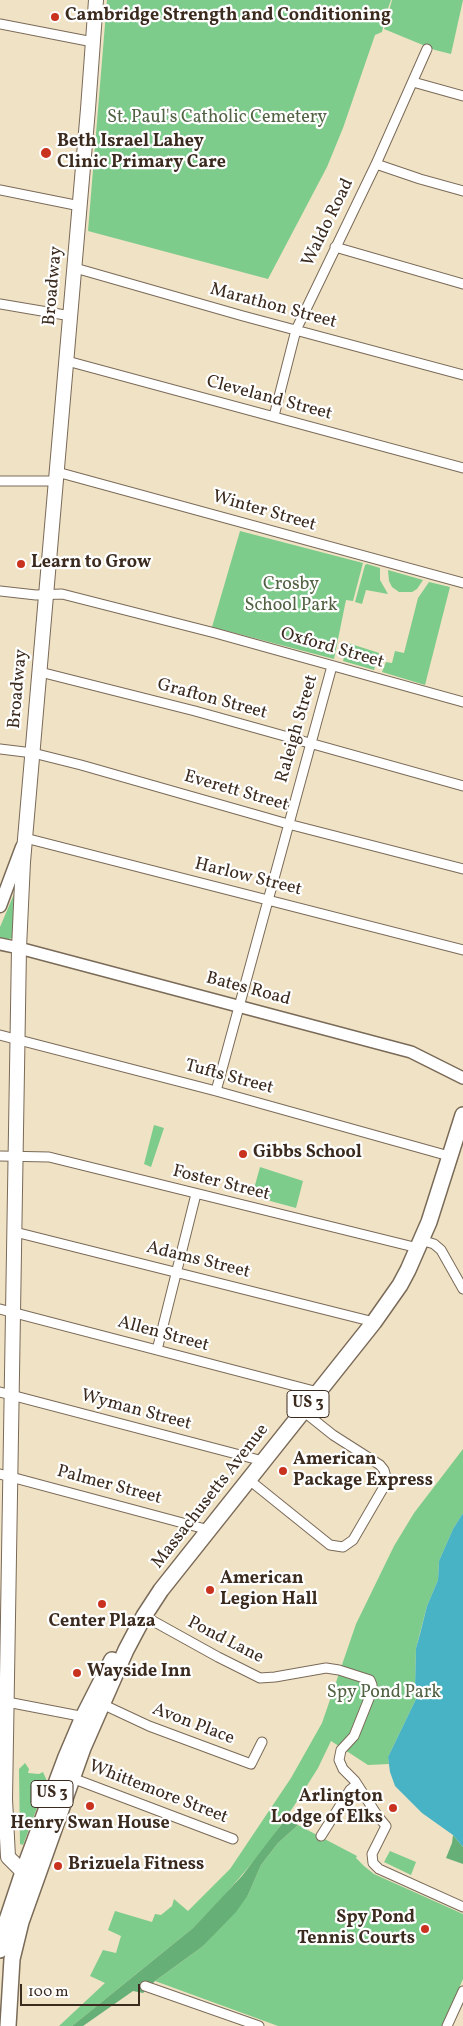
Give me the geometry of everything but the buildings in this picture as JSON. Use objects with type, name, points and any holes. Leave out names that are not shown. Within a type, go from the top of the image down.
[{"type":"highway","name":"Massachusetts Avenue","points":[[8,2026],[11,1973],[4,1944],[89,1718],[119,1647],[248,1479],[374,1322],[400,1285],[419,1244],[463,1115]]},
{"type":"highway","name":"Massachusetts Avenue","points":[[30,1875],[72,1778],[89,1718],[102,1704],[126,1650],[144,1616]]},
{"type":"main road","name":"Broadway","points":[[30,1875],[8,1857],[3,1808],[7,1311],[14,1232],[19,948],[25,838],[75,268],[96,0]]},
{"type":"main road","points":[[0,906],[25,838]]},
{"type":"street","points":[[0,24],[93,42]]},
{"type":"street","name":"Waldo Road","points":[[274,416],[296,330],[376,164],[427,49]]},
{"type":"street","points":[[414,82],[463,96]]},
{"type":"street","points":[[376,164],[463,191]]},
{"type":"street","points":[[0,190],[80,206]]},
{"type":"street","points":[[335,247],[463,284]]},
{"type":"street","name":"Marathon Street","points":[[75,268],[463,375]]},
{"type":"street","points":[[0,304],[70,316]]},
{"type":"street","name":"Cleveland Street","points":[[67,361],[463,468]]},
{"type":"street","name":"Winter Street","points":[[0,480],[57,476],[463,583]]},
{"type":"street","name":"Oxford Street","points":[[0,591],[62,594],[463,702]]},
{"type":"street","name":"Raleigh Street","points":[[216,1091],[332,666]]},
{"type":"street","name":"Grafton Street","points":[[40,672],[196,711],[463,786]]},
{"type":"street","name":"Everett Street","points":[[0,750],[33,753],[288,824],[463,869]]},
{"type":"street","name":"Harlow Street","points":[[25,838],[463,950]]},
{"type":"street","name":"Bates Road","points":[[0,944],[411,1052],[463,1078]]},
{"type":"street","name":"Tufts Street","points":[[0,1035],[18,1038],[216,1091],[449,1156]]},
{"type":"street","name":"Foster Street","points":[[0,1156],[15,1158],[49,1157],[196,1194],[419,1244],[434,1244],[440,1250],[463,1289]]},
{"type":"street","points":[[157,1350],[196,1194]]},
{"type":"street","name":"Adams Street","points":[[14,1232],[374,1322]]},
{"type":"street","name":"Allen Street","points":[[7,1311],[318,1392]]},
{"type":"street","name":"Wyman Street","points":[[6,1394],[263,1461]]},
{"type":"street","points":[[248,1479],[330,1545],[343,1547],[354,1540],[385,1484],[384,1470],[380,1465],[333,1435],[303,1411]]},
{"type":"street","name":"Palmer Street","points":[[5,1475],[209,1530]]},
{"type":"street","name":"Pond Lane","points":[[144,1616],[260,1678],[326,1668],[370,1680],[372,1691],[354,1736],[344,1745],[339,1756],[343,1769],[357,1784],[386,1826],[372,1854],[372,1861],[375,1866],[463,1907]]},
{"type":"street","points":[[3,1701],[89,1718]]},
{"type":"street","name":"Avon Place","points":[[102,1704],[149,1726],[251,1764],[262,1742]]},
{"type":"street","name":"Whittemore Street","points":[[72,1778],[233,1839]]},
{"type":"street","points":[[321,1836],[350,1790],[357,1784]]},
{"type":"street","points":[[145,1986],[259,2026]]},
{"type":"street","points":[[447,2026],[463,1991]]},
{"type":"green space","name":"St. Paul's Catholic Cemetery","points":[[107,0],[391,0],[382,32],[375,35],[343,128],[327,167],[268,279],[88,231]]},
{"type":"green space","points":[[392,0],[463,0],[451,54],[435,50],[384,29]]},
{"type":"green space","name":"Crosby School Park","points":[[240,531],[363,563],[353,601],[346,600],[334,659],[212,627]]},
{"type":"green space","points":[[365,565],[380,568],[380,580],[388,594],[366,590],[362,604],[355,602]]},
{"type":"green space","points":[[388,570],[423,580],[417,589],[412,592],[399,592],[392,587],[389,581]]},
{"type":"green space","points":[[429,582],[450,587],[425,685],[382,672],[386,662],[392,663],[395,651],[404,653],[418,598]]},
{"type":"green space","points":[[348,643],[379,653],[374,670],[343,661]]},
{"type":"green space","points":[[14,894],[13,938],[0,939],[0,927]]},
{"type":"green space","points":[[154,1125],[164,1128],[151,1167],[144,1164]]},
{"type":"green space","points":[[260,1167],[303,1181],[296,1208],[252,1196]]},
{"type":"green space","name":"Spy Pond Park","points":[[463,1449],[463,1513],[453,1529],[439,1561],[438,1580],[427,1606],[416,1648],[415,1687],[419,1689],[388,1757],[389,1764],[368,1765],[331,1741],[318,1768],[298,1800],[264,1849],[223,1897],[193,1928],[72,2026],[59,2026],[105,1983],[90,1976],[103,1950],[116,1953],[121,1936],[108,1930],[115,1911],[152,1922],[155,1914],[161,1915],[172,1906],[174,1899],[188,1911],[230,1869],[291,1778],[322,1723],[356,1624],[394,1546],[414,1513]]},
{"type":"green space","points":[[25,1763],[29,1769],[28,1773],[39,1774],[43,1772],[47,1781],[23,1845],[20,1844],[19,1769]]},
{"type":"green space","points":[[287,1817],[298,1825],[278,1843],[261,1865],[248,1895],[236,1912],[202,1947],[155,1981],[143,1993],[133,1991],[83,2026],[72,2026],[193,1928],[242,1876]]},
{"type":"green space","points":[[298,1825],[357,1856],[356,1858],[374,1874],[463,1914],[463,1979],[442,2026],[278,2026],[155,1981],[202,1947],[248,1895],[261,1865],[278,1843]]},
{"type":"green space","points":[[453,1835],[463,1847],[463,1864],[446,1858]]},
{"type":"green space","points":[[390,1851],[416,1862],[411,1875],[384,1862]]},
{"type":"water","points":[[463,1513],[463,1847],[453,1835],[422,1813],[395,1786],[390,1772],[388,1757],[417,1697],[419,1689],[415,1687],[416,1648],[427,1606],[438,1580],[439,1561],[453,1529]]},
{"type":"place","name":"Cambridge Strength and Conditioning","points":[[55,17]]},
{"type":"place","name":"Beth Israel Lahey Clinic Primary Care","points":[[46,153]]},
{"type":"place","name":"Learn to Grow","points":[[21,564]]},
{"type":"place","name":"Gibbs School","points":[[243,1154]]},
{"type":"place","name":"American Package Express","points":[[283,1471]]},
{"type":"place","name":"American Legion Hall","points":[[210,1590]]},
{"type":"place","name":"Center Plaza","points":[[102,1604]]},
{"type":"place","name":"Wayside Inn","points":[[77,1673]]},
{"type":"place","name":"Henry Swan House","points":[[90,1806]]},
{"type":"place","name":"Arlington Lodge of Elks","points":[[393,1808]]},
{"type":"place","name":"Brizuela Fitness","points":[[58,1866]]},
{"type":"place","name":"Spy Pond Tennis Courts","points":[[425,1929]]}]
